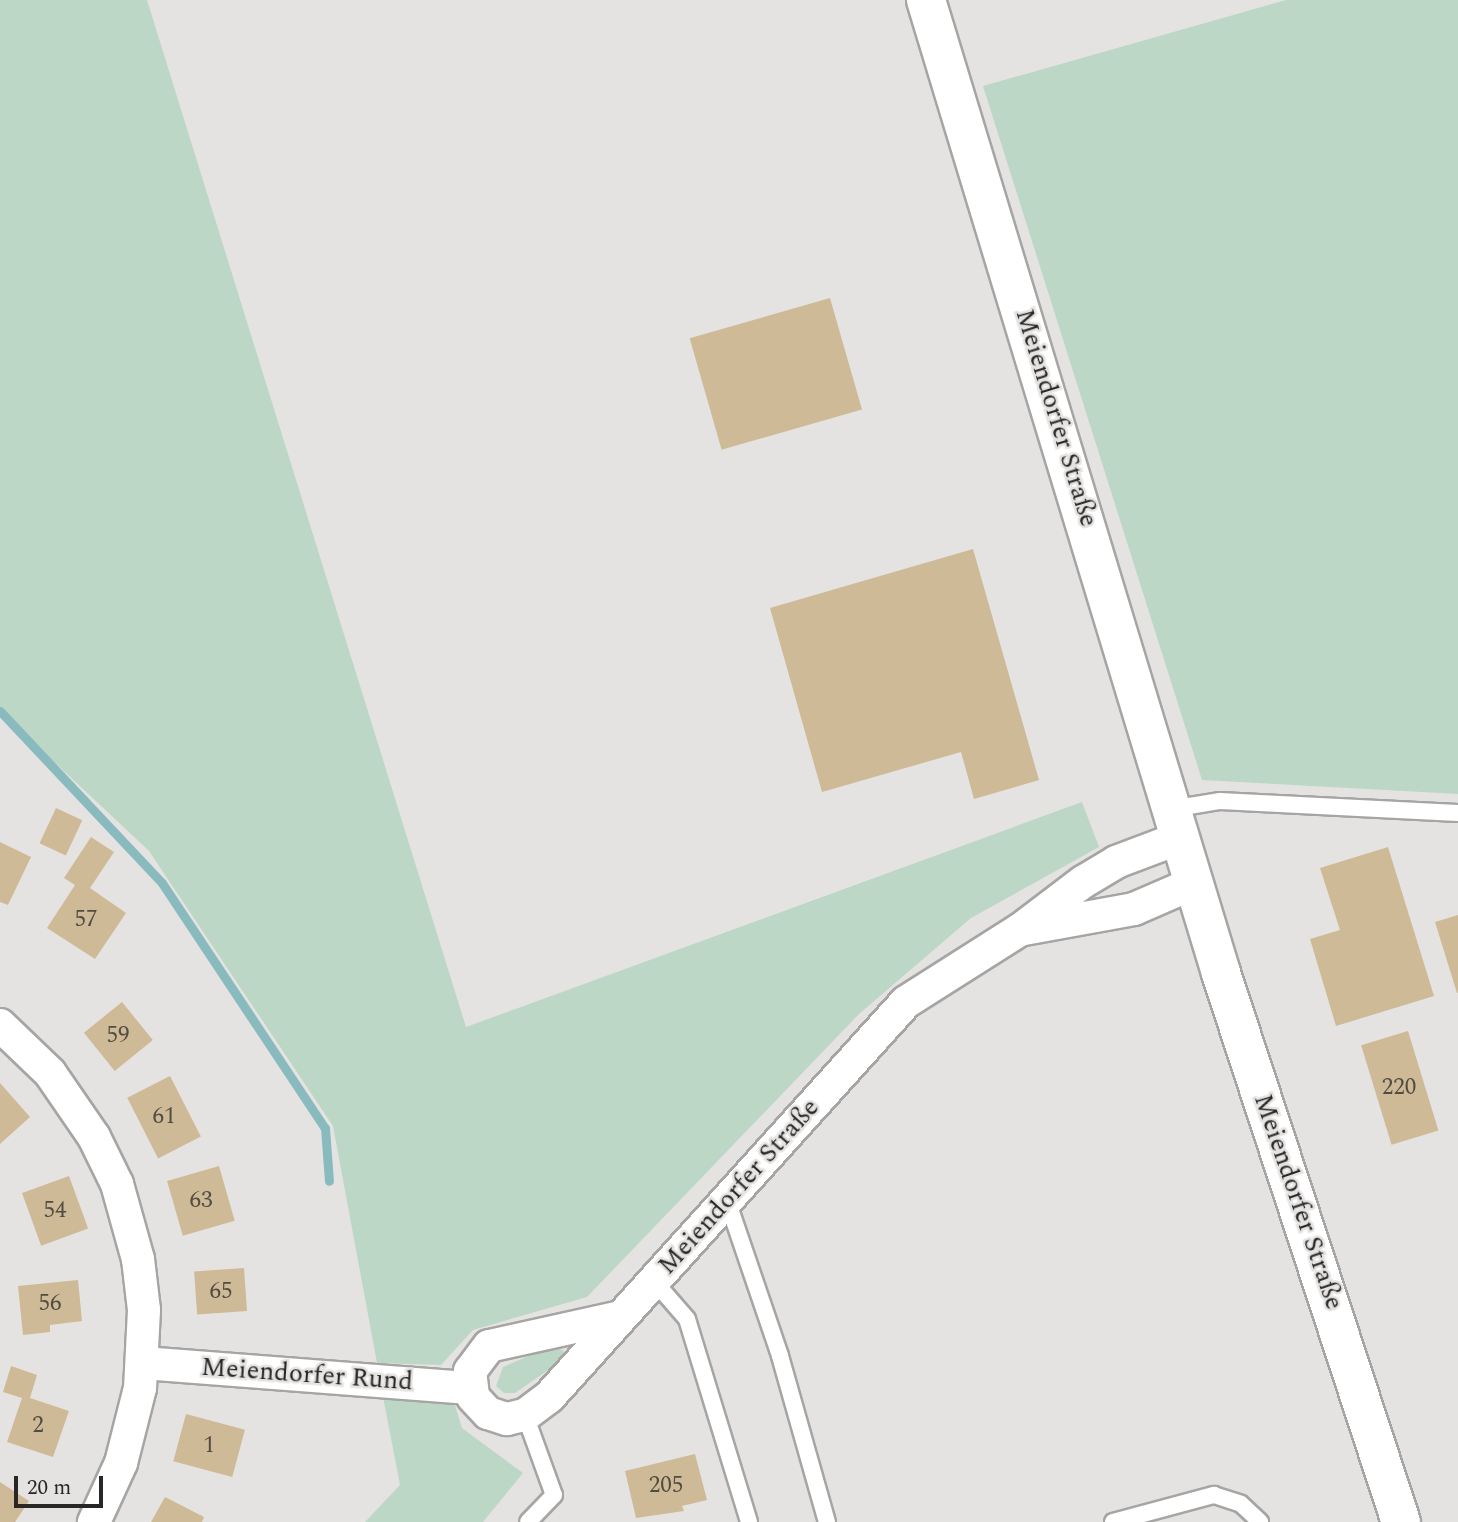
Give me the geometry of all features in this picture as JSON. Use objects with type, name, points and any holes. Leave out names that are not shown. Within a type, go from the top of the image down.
[{"type":"main road","name":"Meiendorfer Straße","points":[[926,0],[1175,823],[1401,1522]]},
{"type":"street","name":"Meiendorfer Straße","points":[[526,1415],[550,1397],[906,1002],[1021,929],[1175,823]]},
{"type":"street","name":"Meiendorfer Straße","points":[[1021,929],[1134,909],[1194,883]]},
{"type":"street","points":[[0,1025],[67,1094],[117,1184],[142,1285],[143,1363],[129,1439],[94,1522]]},
{"type":"street","points":[[526,1415],[507,1419],[488,1413],[470,1388],[474,1361],[489,1346],[620,1317]]},
{"type":"street","name":"Meiendorfer Rund","points":[[143,1363],[470,1388]]},
{"type":"lane","points":[[1175,823],[1220,801],[1458,813]]},
{"type":"lane","points":[[727,1200],[780,1356],[827,1522]]},
{"type":"lane","points":[[654,1281],[688,1319],[748,1522]]},
{"type":"lane","points":[[526,1415],[554,1495],[528,1522]]},
{"type":"lane","points":[[1113,1522],[1214,1495],[1241,1504],[1260,1522]]},
{"type":"green space","points":[[0,0],[147,0],[466,1027],[1082,802],[1099,847],[971,918],[859,1014],[587,1297],[473,1330],[441,1365],[377,1363],[333,1126],[149,851],[0,711]]},
{"type":"green space","points":[[1286,0],[1458,0],[1458,794],[1202,780],[983,86]]},
{"type":"green space","points":[[552,1346],[564,1351],[560,1362],[515,1393],[504,1393],[496,1386],[503,1367]]},
{"type":"green space","points":[[383,1397],[454,1402],[462,1428],[523,1473],[483,1522],[365,1522],[400,1485]]},
{"type":"building","points":[[830,298],[862,410],[722,450],[690,338]]},
{"type":"building","points":[[973,549],[1039,780],[974,799],[961,752],[822,792],[770,608]]},
{"type":"building","points":[[56,808],[82,820],[66,856],[40,843]]},
{"type":"building","points":[[91,837],[114,852],[90,888],[126,913],[95,959],[47,928],[75,885],[64,878]]},
{"type":"building","points":[[0,842],[31,857],[8,905],[0,902]]},
{"type":"building","points":[[1388,847],[1434,996],[1336,1026],[1310,939],[1340,930],[1320,868]]},
{"type":"building","points":[[1458,915],[1458,993],[1457,993],[1435,922]]},
{"type":"building","points":[[122,1002],[153,1040],[115,1071],[84,1033]]},
{"type":"building","points":[[1408,1031],[1438,1130],[1392,1145],[1361,1045]]},
{"type":"building","points":[[170,1076],[201,1137],[158,1158],[127,1098]]},
{"type":"building","points":[[0,1083],[30,1117],[0,1144]]},
{"type":"building","points":[[219,1166],[235,1221],[183,1236],[167,1181]]},
{"type":"building","points":[[69,1176],[88,1229],[41,1246],[22,1193]]},
{"type":"building","points":[[244,1268],[247,1311],[197,1314],[194,1271]]},
{"type":"building","points":[[78,1280],[82,1321],[50,1325],[50,1332],[23,1335],[18,1286]]},
{"type":"building","points":[[11,1366],[37,1375],[30,1398],[69,1411],[53,1457],[7,1442],[22,1398],[3,1392]]},
{"type":"building","points":[[186,1414],[245,1430],[232,1477],[173,1461]]},
{"type":"building","points":[[695,1454],[707,1500],[682,1506],[684,1511],[636,1518],[625,1471]]},
{"type":"building","points":[[0,1482],[29,1501],[15,1522],[0,1522]]},
{"type":"building","points":[[165,1497],[204,1517],[202,1522],[151,1522]]},
{"type":"waterway","points":[[0,711],[162,883],[325,1128],[329,1181]]}]
